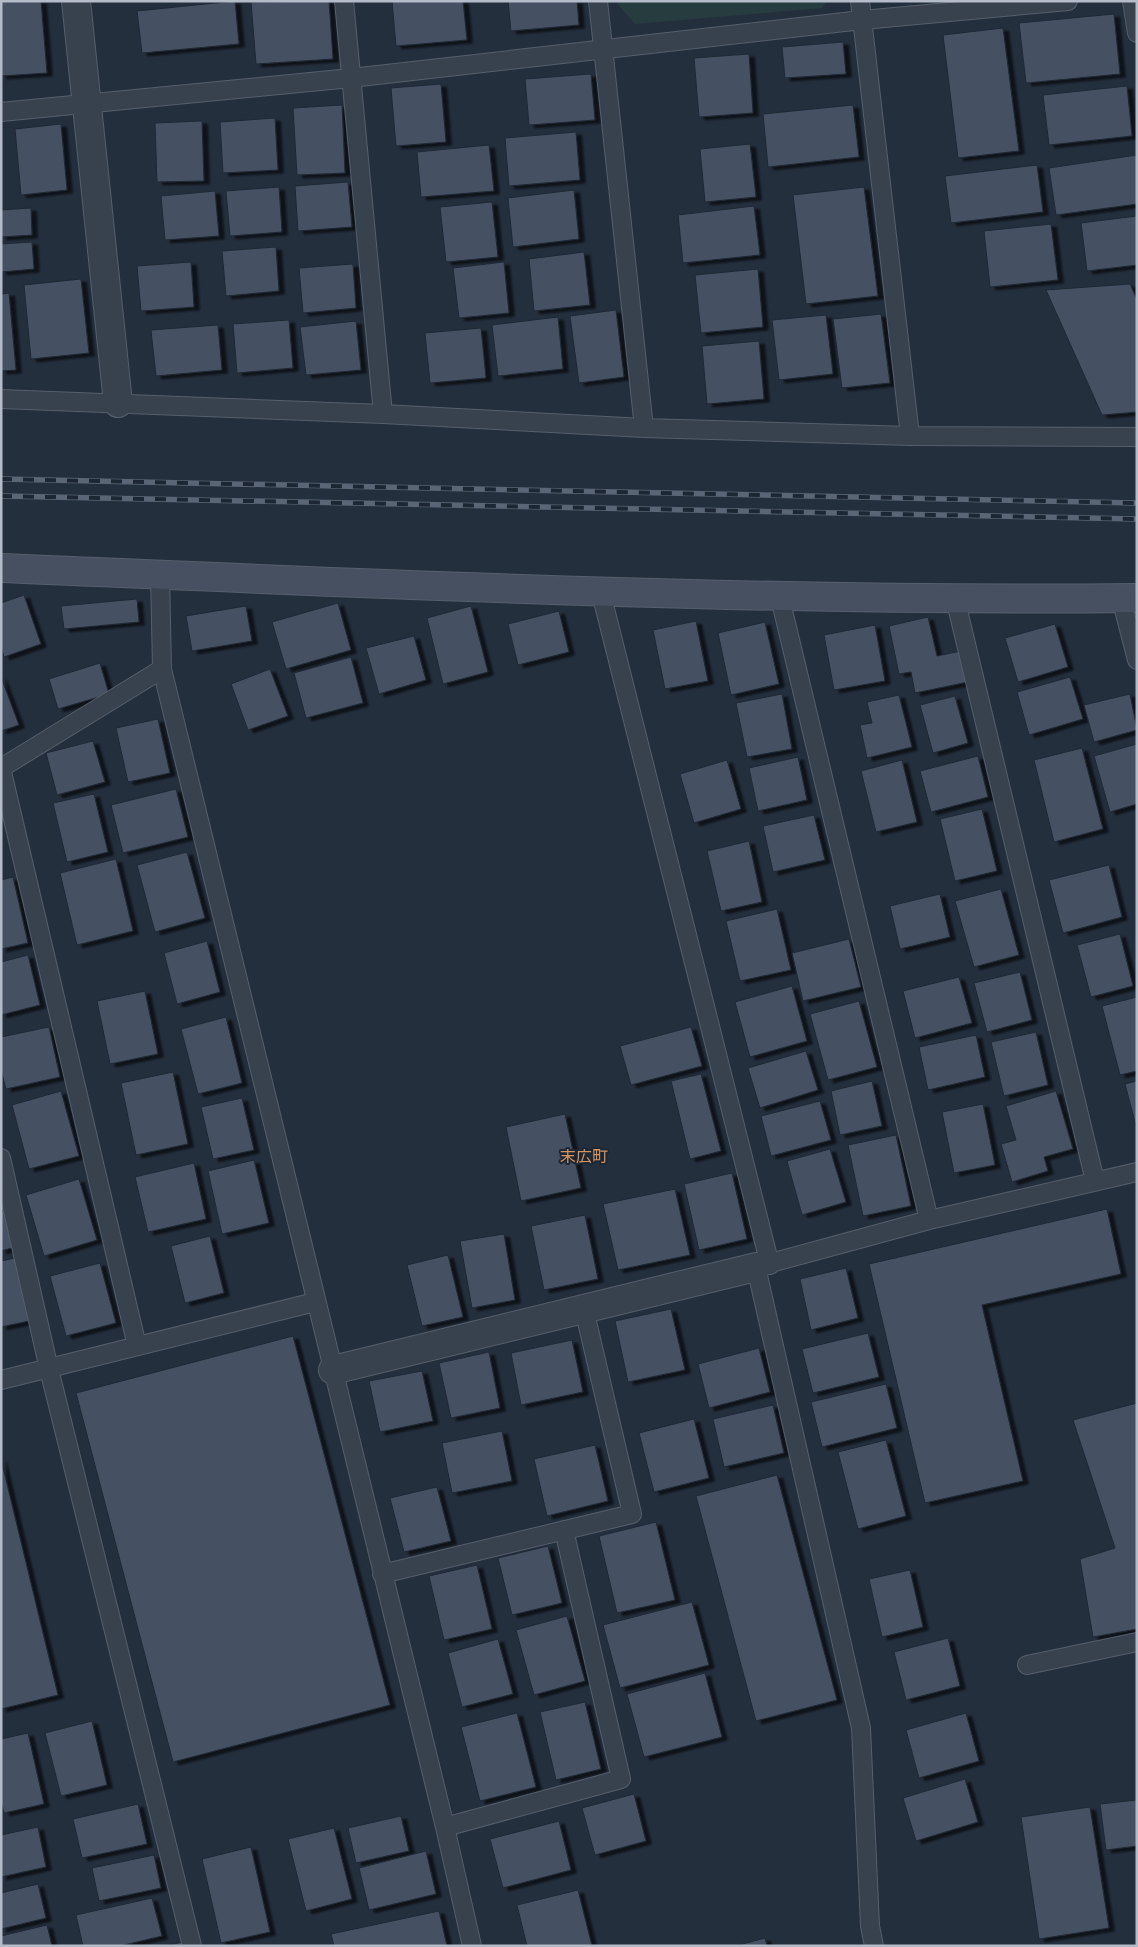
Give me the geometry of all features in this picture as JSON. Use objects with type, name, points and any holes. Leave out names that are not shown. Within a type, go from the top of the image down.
[{"type":"street","points":[[76,1],[118,403]]},
{"type":"street","points":[[1,568],[600,593],[780,598],[1129,598]]},
{"type":"street","points":[[333,1370],[763,1266]]},
{"type":"lane","points":[[344,1],[383,414]]},
{"type":"lane","points":[[598,1],[644,428]]},
{"type":"lane","points":[[860,1],[910,436]]},
{"type":"lane","points":[[1,112],[351,78],[862,20],[1068,1]]},
{"type":"lane","points":[[1132,1],[1137,33]]},
{"type":"lane","points":[[1,399],[383,414],[644,428],[910,436],[1137,437]]},
{"type":"lane","points":[[160,574],[162,669],[315,1302],[445,1828],[472,1946]]},
{"type":"lane","points":[[600,593],[763,1266],[862,1728],[870,1926],[874,1946]]},
{"type":"lane","points":[[780,598],[929,1220]]},
{"type":"lane","points":[[955,598],[1095,1181]]},
{"type":"lane","points":[[1129,598],[1137,660]]},
{"type":"lane","points":[[137,1346],[1,768],[162,669]]},
{"type":"lane","points":[[1,1158],[49,1369],[192,1946]]},
{"type":"lane","points":[[763,1266],[929,1220],[1137,1172]]},
{"type":"lane","points":[[1,1380],[315,1302]]},
{"type":"lane","points":[[382,1574],[632,1514],[584,1309]]},
{"type":"lane","points":[[445,1828],[621,1779],[564,1530]]},
{"type":"lane","points":[[1027,1666],[1137,1642]]},
{"type":"green space","points":[[615,1],[827,1],[822,8],[635,24]]},
{"type":"building","points":[[1,1],[41,1],[47,73],[1,76]]},
{"type":"building","points":[[235,1],[239,44],[142,53],[137,11]]},
{"type":"building","points":[[329,1],[333,59],[256,64],[251,2]]},
{"type":"building","points":[[392,1],[463,1],[467,40],[396,46]]},
{"type":"building","points":[[508,1],[577,1],[579,25],[511,31]]},
{"type":"building","points":[[1114,14],[1120,74],[1026,83],[1019,23]]},
{"type":"building","points":[[1003,28],[1019,151],[958,158],[943,35]]},
{"type":"building","points":[[843,42],[846,74],[785,78],[782,47]]},
{"type":"building","points":[[749,54],[753,113],[699,117],[694,58]]},
{"type":"building","points":[[591,74],[595,120],[529,125],[525,79]]},
{"type":"building","points":[[441,84],[446,142],[396,146],[391,88]]},
{"type":"building","points":[[1127,86],[1132,136],[1049,145],[1043,95]]},
{"type":"building","points":[[342,105],[345,173],[297,175],[293,108]]},
{"type":"building","points":[[853,105],[859,157],[768,167],[763,114]]},
{"type":"building","points":[[275,118],[278,170],[223,173],[220,122]]},
{"type":"building","points":[[202,121],[204,181],[157,182],[155,123]]},
{"type":"building","points":[[61,124],[67,190],[21,195],[15,129]]},
{"type":"building","points":[[576,132],[580,180],[509,186],[505,138]]},
{"type":"building","points":[[750,144],[756,197],[705,202],[700,149]]},
{"type":"building","points":[[489,145],[494,191],[421,197],[417,152]]},
{"type":"building","points":[[1137,155],[1137,204],[1056,215],[1049,168]]},
{"type":"building","points":[[1037,165],[1043,212],[951,223],[945,176]]},
{"type":"building","points":[[348,182],[352,227],[298,231],[295,186]]},
{"type":"building","points":[[279,187],[282,232],[230,236],[226,191]]},
{"type":"building","points":[[864,187],[878,296],[806,304],[793,195]]},
{"type":"building","points":[[574,190],[579,239],[513,247],[508,198]]},
{"type":"building","points":[[215,191],[219,236],[165,240],[161,196]]},
{"type":"building","points":[[492,202],[498,257],[446,262],[440,207]]},
{"type":"building","points":[[754,206],[760,255],[683,263],[678,215]]},
{"type":"building","points":[[31,208],[32,235],[1,237],[1,210]]},
{"type":"building","points":[[1137,216],[1137,265],[1087,271],[1081,223]]},
{"type":"building","points":[[1051,224],[1058,280],[990,287],[984,231]]},
{"type":"building","points":[[32,242],[34,269],[1,272],[1,244]]},
{"type":"building","points":[[276,247],[279,291],[226,296],[222,251]]},
{"type":"building","points":[[584,252],[590,305],[534,311],[529,259]]},
{"type":"building","points":[[191,262],[194,307],[141,311],[137,266]]},
{"type":"building","points":[[504,262],[509,313],[459,318],[453,268]]},
{"type":"building","points":[[353,264],[356,308],[303,313],[299,268]]},
{"type":"building","points":[[758,269],[763,327],[701,333],[695,275]]},
{"type":"building","points":[[81,279],[89,353],[31,359],[24,285]]},
{"type":"building","points":[[1130,284],[1137,300],[1137,412],[1102,415],[1046,290]]},
{"type":"building","points":[[9,293],[16,370],[1,371],[1,294]]},
{"type":"building","points":[[616,310],[624,377],[579,383],[570,316]]},
{"type":"building","points":[[881,314],[890,383],[842,388],[833,319]]},
{"type":"building","points":[[826,315],[833,374],[779,380],[772,320]]},
{"type":"building","points":[[558,317],[563,369],[498,376],[492,325]]},
{"type":"building","points":[[289,320],[293,368],[237,373],[233,324]]},
{"type":"building","points":[[356,321],[361,370],[306,375],[300,327]]},
{"type":"building","points":[[218,325],[222,370],[156,376],[151,330]]},
{"type":"building","points":[[481,328],[486,378],[430,383],[425,333]]},
{"type":"building","points":[[759,341],[764,399],[707,404],[702,346]]},
{"type":"building","points":[[24,595],[41,644],[4,657],[1,647],[1,603]]},
{"type":"building","points":[[137,599],[139,622],[64,629],[61,606]]},
{"type":"building","points":[[338,603],[351,650],[286,669],[272,622]]},
{"type":"building","points":[[246,606],[252,641],[192,651],[186,616]]},
{"type":"building","points":[[471,606],[488,672],[443,684],[427,618]]},
{"type":"building","points":[[559,611],[569,652],[518,665],[508,624]]},
{"type":"building","points":[[928,617],[937,656],[961,651],[968,682],[915,693],[911,672],[899,674],[889,626]]},
{"type":"building","points":[[696,621],[708,681],[665,689],[653,630]]},
{"type":"building","points":[[765,622],[779,684],[731,695],[718,633]]},
{"type":"building","points":[[1055,624],[1068,667],[1018,682],[1005,638]]},
{"type":"building","points":[[875,625],[885,681],[834,690],[824,635]]},
{"type":"building","points":[[414,636],[426,680],[379,694],[366,648]]},
{"type":"building","points":[[351,657],[363,703],[306,718],[294,673]]},
{"type":"building","points":[[100,663],[109,694],[58,709],[49,679]]},
{"type":"building","points":[[270,669],[288,716],[248,730],[231,684]]},
{"type":"building","points":[[1,677],[19,725],[1,731]]},
{"type":"building","points":[[1070,677],[1083,719],[1029,735],[1017,692]]},
{"type":"building","points":[[782,694],[792,749],[747,757],[736,703]]},
{"type":"building","points":[[1130,694],[1137,730],[1094,742],[1084,705]]},
{"type":"building","points":[[899,695],[912,747],[867,758],[860,725],[872,723],[867,702]]},
{"type":"building","points":[[955,696],[968,743],[933,753],[920,705]]},
{"type":"building","points":[[158,719],[170,773],[128,782],[116,728]]},
{"type":"building","points":[[93,741],[105,782],[57,795],[46,753]]},
{"type":"building","points":[[1137,744],[1137,804],[1110,812],[1094,756]]},
{"type":"building","points":[[1082,748],[1103,829],[1054,842],[1034,760]]},
{"type":"building","points":[[978,756],[988,797],[931,812],[920,771]]},
{"type":"building","points":[[798,757],[807,800],[758,811],[749,768]]},
{"type":"building","points":[[727,760],[741,809],[694,823],[680,774]]},
{"type":"building","points":[[902,760],[917,822],[876,832],[861,771]]},
{"type":"building","points":[[176,789],[188,837],[123,853],[111,805]]},
{"type":"building","points":[[94,794],[108,852],[67,862],[53,803]]},
{"type":"building","points":[[982,809],[997,871],[955,881],[940,819]]},
{"type":"building","points":[[814,815],[825,860],[773,872],[763,826]]},
{"type":"building","points":[[749,841],[762,902],[721,911],[707,851]]},
{"type":"building","points":[[187,852],[205,918],[155,932],[137,865]]},
{"type":"building","points":[[116,859],[133,931],[77,945],[60,873]]},
{"type":"building","points":[[1109,865],[1122,917],[1063,933],[1049,880]]},
{"type":"building","points":[[13,877],[28,943],[1,949],[1,880]]},
{"type":"building","points":[[1001,889],[1019,955],[974,967],[955,901]]},
{"type":"building","points":[[940,894],[950,937],[900,949],[890,906]]},
{"type":"building","points":[[777,909],[791,970],[740,981],[726,921]]},
{"type":"building","points":[[1120,934],[1133,986],[1091,997],[1077,945]]},
{"type":"building","points":[[849,939],[861,987],[803,1001],[792,953]]},
{"type":"building","points":[[207,941],[220,992],[177,1004],[164,953]]},
{"type":"building","points":[[28,955],[40,1005],[1,1015],[1,962]]},
{"type":"building","points":[[1020,972],[1032,1020],[987,1032],[974,983]]},
{"type":"building","points":[[959,977],[972,1023],[915,1038],[903,991]]},
{"type":"building","points":[[792,986],[807,1041],[750,1057],[735,1002]]},
{"type":"building","points":[[145,991],[158,1054],[110,1064],[97,1001]]},
{"type":"building","points":[[1137,997],[1137,1071],[1120,1075],[1102,1006]]},
{"type":"building","points":[[859,1001],[877,1067],[828,1080],[810,1014]]},
{"type":"building","points":[[226,1017],[242,1083],[198,1094],[181,1029]]},
{"type":"building","points":[[49,1027],[60,1077],[6,1089],[1,1070],[1,1037]]},
{"type":"building","points":[[691,1027],[702,1066],[631,1085],[620,1046]]},
{"type":"building","points":[[1036,1032],[1048,1085],[1004,1096],[991,1042]]},
{"type":"building","points":[[976,1035],[985,1077],[928,1090],[919,1047]]},
{"type":"building","points":[[806,1051],[818,1090],[760,1108],[748,1068]]},
{"type":"building","points":[[173,1072],[188,1144],[136,1155],[121,1083]]},
{"type":"building","points":[[701,1074],[721,1151],[690,1159],[671,1081]]},
{"type":"building","points":[[872,1081],[882,1126],[840,1135],[831,1091]]},
{"type":"building","points":[[1137,1081],[1137,1130],[1125,1084]]},
{"type":"building","points":[[61,1091],[79,1156],[29,1169],[12,1105]]},
{"type":"building","points":[[1056,1091],[1073,1149],[1044,1157],[1048,1171],[1012,1182],[1001,1144],[1016,1140],[1006,1106]]},
{"type":"building","points":[[242,1098],[254,1150],[213,1159],[201,1107]]},
{"type":"building","points":[[820,1101],[831,1140],[771,1156],[761,1116]]},
{"type":"building","points":[[983,1104],[995,1165],[954,1173],[942,1112]]},
{"type":"building","points":[[565,1114],[581,1188],[521,1201],[506,1127]]},
{"type":"building","points":[[896,1135],[911,1206],[863,1216],[848,1145]]},
{"type":"building","points":[[830,1149],[846,1202],[802,1215],[787,1161]]},
{"type":"building","points":[[254,1160],[269,1223],[222,1234],[208,1171]]},
{"type":"building","points":[[194,1163],[206,1219],[148,1232],[135,1177]]},
{"type":"building","points":[[732,1173],[747,1239],[699,1250],[684,1184]]},
{"type":"building","points":[[79,1179],[97,1240],[44,1256],[26,1195]]},
{"type":"building","points":[[675,1189],[690,1255],[618,1270],[603,1204]]},
{"type":"building","points":[[1107,1209],[1121,1274],[982,1305],[1023,1481],[925,1503],[869,1264]]},
{"type":"building","points":[[5,1211],[12,1248],[1,1251],[1,1212]]},
{"type":"building","points":[[585,1215],[598,1279],[544,1290],[531,1226]]},
{"type":"building","points":[[504,1234],[515,1300],[472,1308],[460,1241]]},
{"type":"building","points":[[210,1236],[224,1293],[185,1303],[171,1246]]},
{"type":"building","points":[[448,1255],[463,1317],[422,1326],[407,1265]]},
{"type":"building","points":[[15,1258],[29,1321],[1,1327],[1,1261]]},
{"type":"building","points":[[100,1263],[116,1323],[66,1336],[50,1276]]},
{"type":"building","points":[[846,1268],[858,1318],[811,1330],[800,1279]]},
{"type":"building","points":[[671,1309],[685,1370],[628,1382],[615,1321]]},
{"type":"building","points":[[868,1333],[879,1377],[813,1393],[802,1349]]},
{"type":"building","points":[[293,1336],[390,1705],[173,1762],[76,1393]]},
{"type":"building","points":[[572,1340],[583,1392],[521,1405],[511,1353]]},
{"type":"building","points":[[759,1348],[770,1392],[709,1408],[698,1364]]},
{"type":"building","points":[[489,1352],[500,1408],[451,1418],[439,1363]]},
{"type":"building","points":[[422,1371],[433,1421],[380,1432],[369,1381]]},
{"type":"building","points":[[886,1384],[897,1428],[822,1447],[811,1402]]},
{"type":"building","points":[[1137,1403],[1137,1629],[1093,1637],[1080,1559],[1115,1548],[1073,1420]]},
{"type":"building","points":[[773,1405],[784,1453],[724,1467],[713,1419]]},
{"type":"building","points":[[694,1419],[709,1478],[654,1492],[639,1433]]},
{"type":"building","points":[[502,1431],[512,1481],[452,1493],[442,1443]]},
{"type":"building","points":[[886,1440],[906,1516],[858,1529],[838,1452]]},
{"type":"building","points":[[595,1445],[608,1501],[547,1516],[534,1459]]},
{"type":"building","points":[[1,1459],[58,1695],[1,1709]]},
{"type":"building","points":[[777,1475],[837,1700],[756,1721],[696,1496]]},
{"type":"building","points":[[437,1487],[451,1541],[404,1552],[390,1498]]},
{"type":"building","points":[[656,1522],[675,1600],[617,1613],[599,1536]]},
{"type":"building","points":[[548,1546],[562,1603],[512,1615],[498,1558]]},
{"type":"building","points":[[477,1565],[492,1629],[444,1640],[429,1576]]},
{"type":"building","points":[[910,1570],[923,1627],[882,1637],[869,1579]]},
{"type":"building","points":[[692,1602],[709,1665],[620,1688],[603,1625]]},
{"type":"building","points":[[567,1616],[585,1681],[534,1695],[516,1630]]},
{"type":"building","points":[[948,1638],[960,1686],[906,1700],[894,1652]]},
{"type":"building","points":[[498,1639],[513,1694],[462,1707],[448,1653]]},
{"type":"building","points":[[705,1673],[722,1737],[644,1757],[627,1694]]},
{"type":"building","points":[[585,1702],[601,1769],[556,1780],[540,1712]]},
{"type":"building","points":[[517,1713],[536,1787],[480,1801],[461,1727]]},
{"type":"building","points":[[966,1713],[979,1761],[919,1778],[906,1730]]},
{"type":"building","points":[[92,1721],[107,1785],[61,1796],[45,1733]]},
{"type":"building","points":[[28,1733],[44,1804],[4,1813],[1,1801],[1,1739]]},
{"type":"building","points":[[965,1779],[978,1822],[916,1841],[903,1798]]},
{"type":"building","points":[[634,1794],[646,1841],[595,1855],[582,1808]]},
{"type":"building","points":[[1137,1800],[1137,1846],[1106,1850],[1100,1804]]},
{"type":"building","points":[[138,1804],[147,1844],[82,1858],[73,1819]]},
{"type":"building","points":[[1090,1807],[1109,1928],[1039,1939],[1021,1817]]},
{"type":"building","points":[[401,1816],[409,1851],[356,1863],[348,1828]]},
{"type":"building","points":[[559,1821],[571,1870],[503,1888],[490,1839]]},
{"type":"building","points":[[38,1827],[46,1867],[1,1877],[1,1835]]},
{"type":"building","points":[[334,1828],[352,1899],[306,1911],[288,1839]]},
{"type":"building","points":[[251,1847],[270,1932],[221,1943],[202,1859]]},
{"type":"building","points":[[426,1851],[436,1894],[369,1910],[359,1868]]},
{"type":"building","points":[[154,1855],[161,1888],[99,1901],[92,1868]]},
{"type":"building","points":[[38,1884],[46,1918],[1,1929],[1,1893]]},
{"type":"building","points":[[578,1890],[592,1946],[527,1946],[517,1905]]},
{"type":"building","points":[[152,1898],[162,1936],[120,1946],[83,1946],[76,1915]]},
{"type":"building","points":[[439,1911],[447,1946],[334,1946],[331,1934]]},
{"type":"building","points":[[47,1925],[52,1946],[1,1946],[1,1936]]},
{"type":"building","points":[[765,1938],[767,1946],[735,1946]]},
{"type":"building","points":[[182,1942],[183,1946],[166,1946]]},
{"type":"railway","points":[[1,479],[1137,503]]},
{"type":"railway","points":[[1,496],[1137,519]]},
{"type":"district","name":"末広町","points":[[584,1157]]}]
